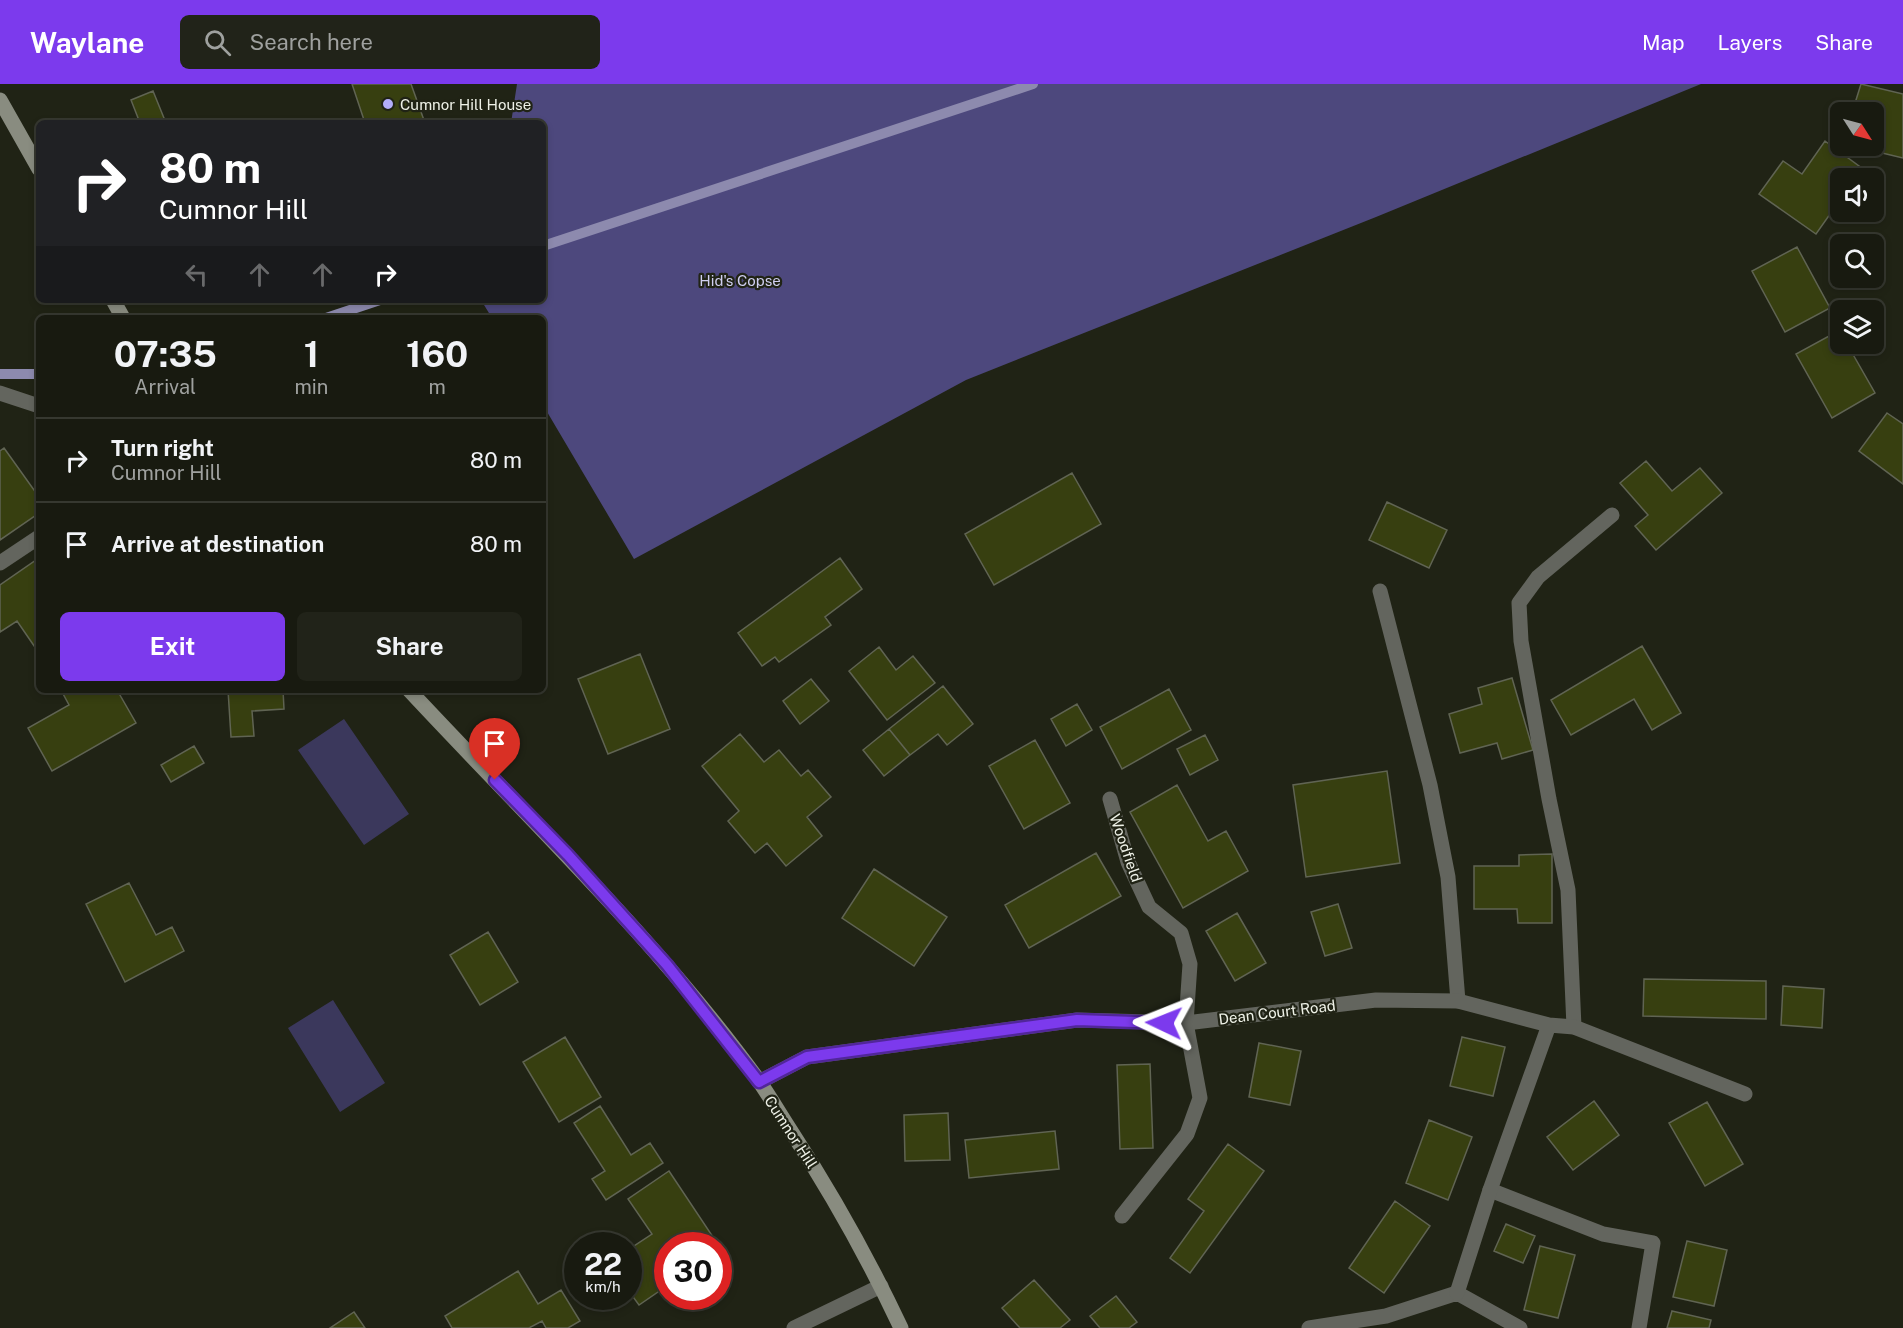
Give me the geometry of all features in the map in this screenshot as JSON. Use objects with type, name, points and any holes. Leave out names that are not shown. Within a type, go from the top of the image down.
[{"type":"street","points":[[0,100],[36,164]]},
{"type":"street","points":[[0,393],[36,405]]},
{"type":"street","points":[[1574,1027],[1568,890],[1549,800],[1521,641],[1519,603],[1538,577],[1612,515]]},
{"type":"street","points":[[0,562],[36,539]]},
{"type":"street","points":[[1380,591],[1430,785],[1448,877],[1458,1001]]},
{"type":"street","name":"Cumnor Hill","points":[[412,693],[568,855],[667,965],[759,1082],[822,1179],[881,1286],[901,1328]]},
{"type":"street","name":"Woodfield","points":[[1110,799],[1128,862],[1149,907],[1181,933],[1190,964],[1186,1023],[1200,1098],[1187,1134],[1122,1216]]},
{"type":"street","name":"Dean Court Road","points":[[759,1082],[807,1057],[1077,1020],[1186,1023],[1376,1000],[1458,1001],[1549,1026],[1574,1027],[1745,1094]]},
{"type":"street","points":[[1457,1293],[1490,1190],[1549,1026]]},
{"type":"street","points":[[1490,1190],[1603,1234],[1653,1243],[1639,1328]]},
{"type":"street","points":[[794,1328],[881,1286]]},
{"type":"street","points":[[1309,1328],[1386,1316],[1457,1293],[1520,1328]]},
{"type":"shaded area","points":[[344,719],[409,814],[364,845],[298,750]]},
{"type":"shaded area","points":[[333,1000],[385,1083],[340,1112],[288,1028]]},
{"type":"green space","name":"Hid's Copse","points":[[517,84],[1701,84],[1376,217],[966,380],[634,559],[546,410],[546,315],[490,315],[483,303],[546,303],[546,120],[511,120]]},
{"type":"building","name":"Cumnor Hill House","points":[[352,84],[411,84],[424,120],[364,120]]},
{"type":"building","points":[[1861,84],[1903,94],[1903,158],[1884,153],[1884,102],[1857,102]]},
{"type":"building","points":[[153,91],[165,120],[139,120],[131,100]]},
{"type":"building","points":[[1825,141],[1830,145],[1830,156],[1845,156],[1862,168],[1830,168],[1830,214],[1816,234],[1759,194],[1783,161],[1802,174]]},
{"type":"building","points":[[1797,247],[1830,308],[1785,332],[1752,271]]},
{"type":"building","points":[[1830,335],[1830,354],[1853,354],[1875,393],[1832,418],[1796,354]]},
{"type":"building","points":[[1887,413],[1903,424],[1903,484],[1859,451]]},
{"type":"building","points":[[4,448],[36,493],[36,515],[0,540],[0,451]]},
{"type":"building","points":[[1646,461],[1672,491],[1700,468],[1722,493],[1656,550],[1635,526],[1648,515],[1620,483]]},
{"type":"building","points":[[1072,473],[1101,524],[994,585],[965,534]]},
{"type":"building","points":[[1387,502],[1447,530],[1429,568],[1369,540]]},
{"type":"building","points":[[840,558],[862,589],[825,617],[831,625],[779,662],[775,657],[762,666],[738,633]]},
{"type":"building","points":[[36,560],[36,649],[17,621],[0,632],[0,585]]},
{"type":"building","points":[[1642,646],[1681,713],[1652,730],[1634,699],[1571,735],[1551,700]]},
{"type":"building","points":[[879,647],[896,670],[913,656],[935,683],[887,720],[849,671]]},
{"type":"building","points":[[640,654],[670,729],[608,754],[578,679]]},
{"type":"building","points":[[1512,678],[1533,750],[1502,759],[1497,743],[1460,753],[1449,714],[1482,704],[1478,688]]},
{"type":"building","points":[[811,679],[829,701],[800,724],[783,701]]},
{"type":"building","points":[[943,686],[973,724],[947,745],[938,734],[910,755],[889,729]]},
{"type":"building","points":[[1169,689],[1191,730],[1122,769],[1100,727]]},
{"type":"building","points":[[63,693],[119,693],[136,723],[52,771],[28,728],[69,705]]},
{"type":"building","points":[[228,693],[283,693],[284,709],[252,711],[254,736],[231,737]]},
{"type":"building","points":[[1077,704],[1092,730],[1066,746],[1051,719]]},
{"type":"building","points":[[889,729],[910,755],[884,776],[863,750]]},
{"type":"building","points":[[740,734],[764,762],[779,750],[801,776],[808,770],[831,797],[807,817],[822,836],[786,866],[767,843],[755,853],[728,821],[739,811],[702,766]]},
{"type":"building","points":[[1205,735],[1218,760],[1190,775],[1177,749]]},
{"type":"building","points":[[1035,740],[1070,803],[1024,829],[989,766]]},
{"type":"building","points":[[194,746],[204,763],[171,782],[161,765]]},
{"type":"building","points":[[1387,771],[1400,863],[1306,877],[1293,785]]},
{"type":"building","points":[[1177,785],[1208,841],[1226,831],[1248,871],[1183,908],[1130,812]]},
{"type":"building","points":[[1096,853],[1121,896],[1029,948],[1005,905]]},
{"type":"building","points":[[1552,854],[1552,923],[1518,923],[1517,909],[1474,909],[1474,866],[1519,866],[1519,855]]},
{"type":"building","points":[[874,869],[947,917],[914,966],[842,918]]},
{"type":"building","points":[[129,883],[156,935],[172,927],[184,951],[125,982],[86,904]]},
{"type":"building","points":[[1338,904],[1352,948],[1325,956],[1311,912]]},
{"type":"building","points":[[1237,913],[1266,963],[1235,981],[1206,931]]},
{"type":"building","points":[[488,932],[518,982],[480,1005],[450,955]]},
{"type":"building","points":[[1644,979],[1766,981],[1766,1019],[1643,1016]]},
{"type":"building","points":[[1783,986],[1824,989],[1822,1028],[1781,1025]]},
{"type":"building","points":[[565,1037],[601,1097],[559,1122],[523,1062]]},
{"type":"building","points":[[1462,1037],[1505,1047],[1493,1096],[1450,1086]]},
{"type":"building","points":[[1259,1043],[1301,1051],[1290,1105],[1249,1097]]},
{"type":"building","points":[[1150,1064],[1153,1148],[1120,1149],[1117,1065]]},
{"type":"building","points":[[1594,1101],[1619,1135],[1573,1170],[1547,1137]]},
{"type":"building","points":[[1707,1102],[1743,1164],[1705,1186],[1669,1123]]},
{"type":"building","points":[[600,1106],[631,1155],[650,1143],[663,1163],[606,1200],[592,1179],[605,1171],[574,1123]]},
{"type":"building","points":[[948,1113],[950,1160],[905,1161],[904,1115]]},
{"type":"building","points":[[1429,1120],[1472,1137],[1448,1200],[1406,1183]]},
{"type":"building","points":[[1055,1131],[1059,1169],[969,1178],[965,1140]]},
{"type":"building","points":[[1228,1144],[1264,1171],[1190,1273],[1170,1258],[1204,1211],[1188,1199]]},
{"type":"building","points":[[669,1171],[710,1232],[654,1232],[654,1295],[642,1303],[642,1241],[652,1234],[628,1199]]},
{"type":"building","points":[[1395,1201],[1430,1226],[1384,1293],[1349,1268]]},
{"type":"building","points":[[1506,1224],[1535,1236],[1523,1263],[1494,1251]]},
{"type":"building","points":[[1687,1241],[1727,1250],[1714,1306],[1673,1297]]},
{"type":"building","points":[[1540,1246],[1575,1255],[1558,1318],[1524,1310]]},
{"type":"building","points":[[518,1271],[538,1304],[561,1290],[564,1295],[564,1310],[573,1310],[580,1321],[568,1328],[546,1328],[542,1321],[529,1328],[452,1328],[445,1316]]},
{"type":"building","points":[[1034,1280],[1070,1320],[1060,1328],[1020,1328],[1002,1308]]},
{"type":"building","points":[[1116,1296],[1137,1322],[1129,1328],[1100,1328],[1090,1316]]},
{"type":"building","points":[[1672,1311],[1711,1320],[1709,1328],[1667,1328]]},
{"type":"building","points":[[354,1312],[365,1328],[330,1328]]},
{"type":"waterway","points":[[546,245],[1033,84]]},
{"type":"waterway","points":[[335,315],[371,303]]},
{"type":"waterway","points":[[0,374],[36,374]]},
{"type":"place","name":"Cumnor Hill House","points":[[388,104]]},
{"type":"route","points":[[495,780],[568,855],[667,965],[759,1082],[807,1057],[1077,1020],[1164,1023]]}]
